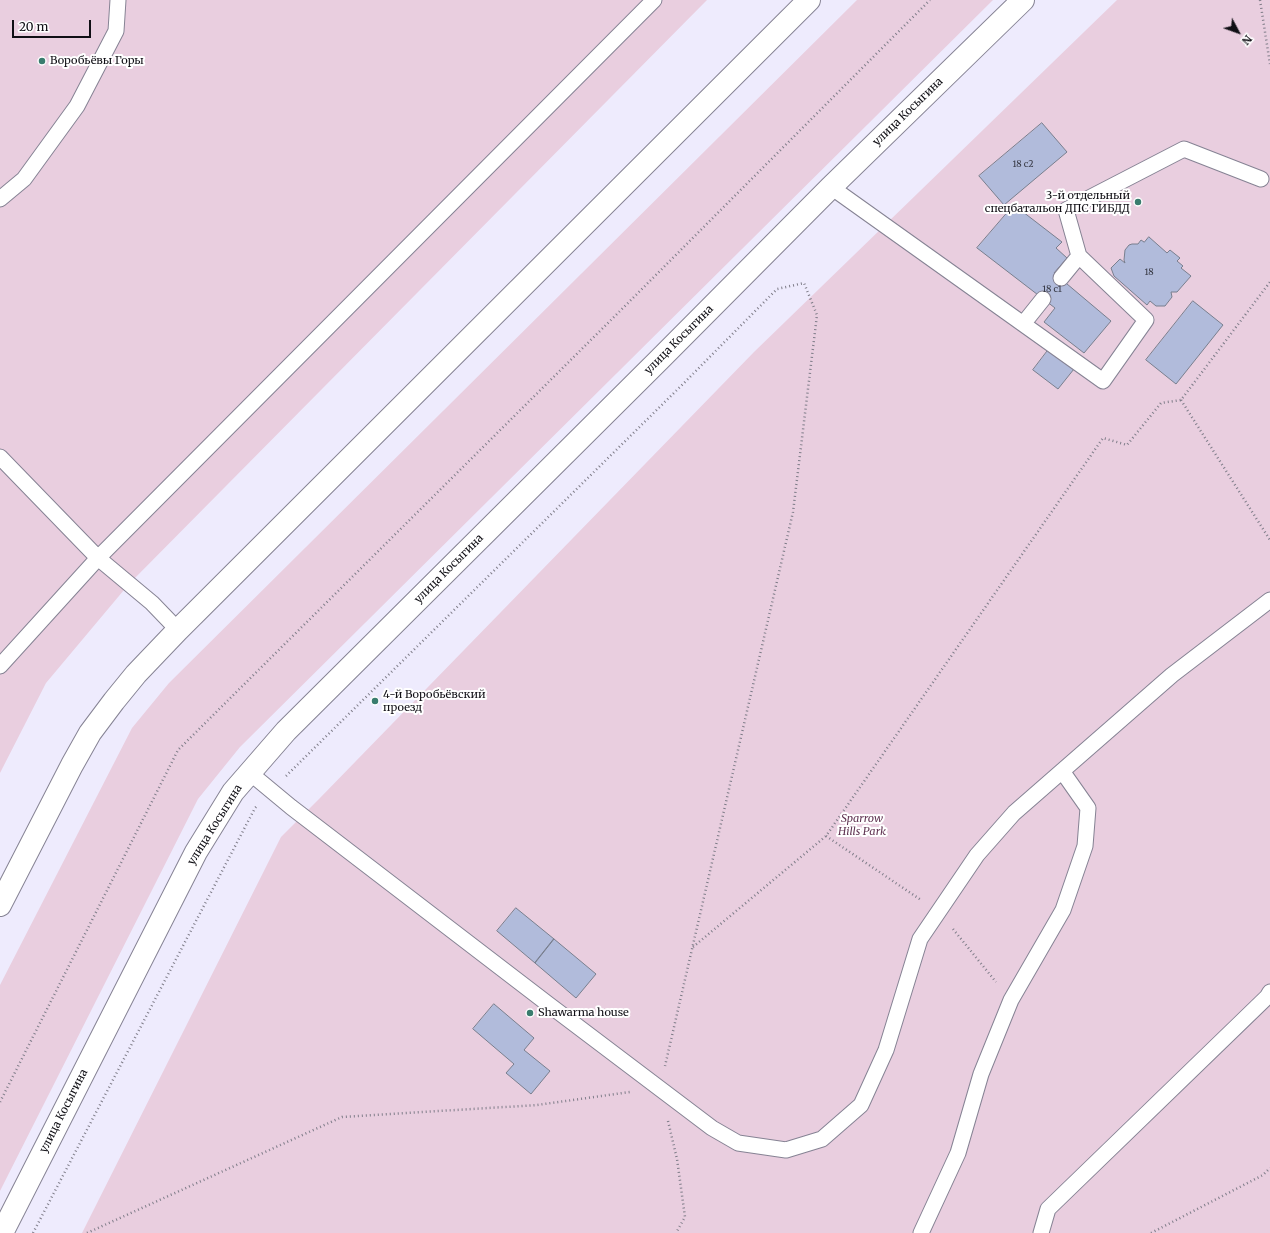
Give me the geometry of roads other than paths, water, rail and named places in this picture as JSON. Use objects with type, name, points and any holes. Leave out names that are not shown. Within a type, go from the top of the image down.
[{"type":"main road","points":[[0,905],[90,733],[136,674],[178,630],[809,0]]},
{"type":"main road","name":"улица Косыгина","points":[[2,1233],[196,852],[233,792],[286,732],[831,187],[1023,0]]},
{"type":"lane","points":[[0,199],[24,179],[76,106],[116,31],[118,0]]},
{"type":"lane","points":[[0,666],[98,558],[654,0]]},
{"type":"lane","points":[[831,187],[1103,381],[1146,320],[1079,256],[1066,210],[1184,149],[1261,180]]},
{"type":"lane","points":[[1061,278],[1079,256]]},
{"type":"lane","points":[[1023,324],[1043,299]]},
{"type":"lane","points":[[0,457],[98,558],[152,603],[178,630]]},
{"type":"lane","points":[[250,773],[541,999],[712,1128],[738,1143],[786,1150],[822,1138],[861,1105],[886,1050],[920,939],[977,855],[1014,813],[1172,675],[1270,600]]},
{"type":"lane","points":[[921,1233],[958,1153],[981,1074],[1011,1000],[1063,910],[1085,846],[1088,808],[1062,771]]},
{"type":"lane","points":[[1041,1233],[1048,1209],[1267,997],[1270,992]]},
{"type":"place","name":"Воробьёвы Горы","points":[[42,61]]},
{"type":"place","name":"3-й отдельный спецбатальон ДПС ГИБДД","points":[[1138,202]]},
{"type":"place","name":"4-й Воробьёвский проезд","points":[[375,701]]},
{"type":"place","name":"Shawarma house","points":[[530,1013]]},
{"type":"park label","name":"Sparrow Hills Park","points":[[862,825]]}]
